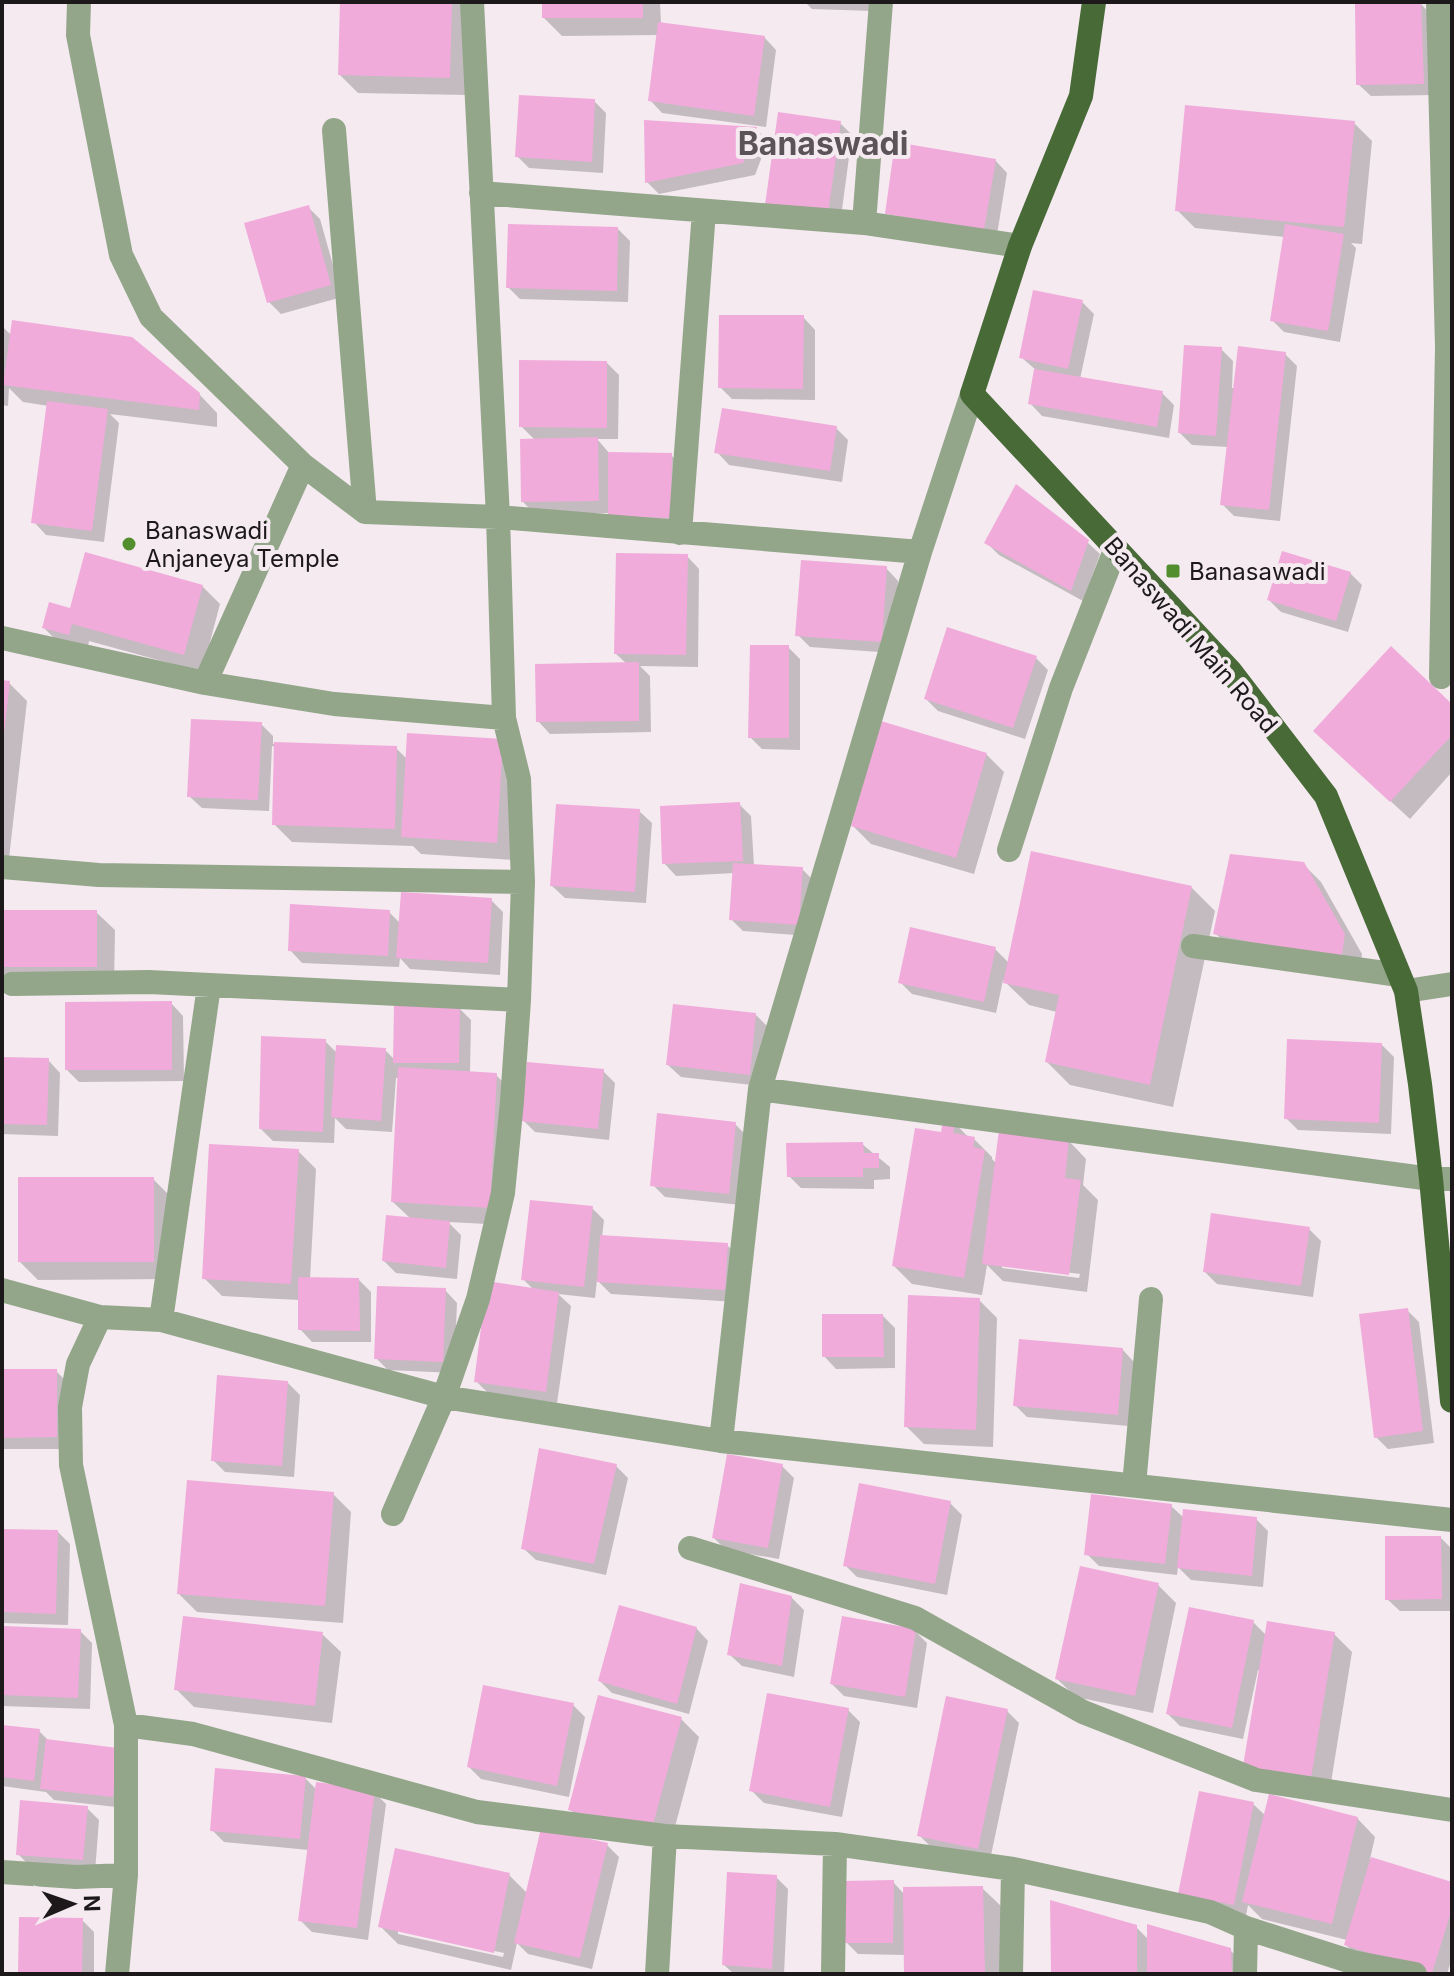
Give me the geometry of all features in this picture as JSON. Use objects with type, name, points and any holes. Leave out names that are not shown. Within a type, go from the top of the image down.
[{"type":"main road","points":[[972,394],[1020,246],[1081,96],[1094,2]]},
{"type":"main road","name":"Banaswadi Main Road","points":[[972,394],[1231,672],[1326,796],[1403,983],[1420,1084],[1442,1179],[1452,1396]]},
{"type":"street","points":[[79,2],[78,35],[121,255],[151,317],[303,465],[365,512],[498,517],[920,552]]},
{"type":"street","points":[[393,1514],[444,1397],[478,1299],[503,1193],[519,1000],[523,882],[519,779],[504,718],[498,517],[472,2]]},
{"type":"street","points":[[864,223],[881,2]]},
{"type":"street","points":[[1438,2],[1450,347],[1441,677]]},
{"type":"street","points":[[334,130],[365,512]]},
{"type":"street","points":[[481,193],[864,223],[1020,246]]},
{"type":"street","points":[[680,533],[704,211]]},
{"type":"street","points":[[721,1441],[760,1089],[920,552],[972,394]]},
{"type":"street","points":[[205,683],[303,465]]},
{"type":"street","points":[[1009,850],[1061,688],[1116,548]]},
{"type":"street","points":[[2,638],[205,683],[334,704],[504,718]]},
{"type":"street","points":[[2,867],[99,875],[523,882]]},
{"type":"street","points":[[1193,946],[1403,983],[1452,984]]},
{"type":"street","points":[[12,984],[149,982],[519,1000]]},
{"type":"street","points":[[161,1320],[209,986]]},
{"type":"street","points":[[760,1089],[1442,1179]]},
{"type":"street","points":[[2,1290],[100,1317],[161,1320],[444,1397],[721,1441],[1452,1520]]},
{"type":"street","points":[[1134,1485],[1151,1299]]},
{"type":"street","points":[[100,1317],[78,1364],[75,1378],[70,1407],[71,1465],[126,1725],[126,1875],[117,1974]]},
{"type":"street","points":[[690,1548],[915,1618],[1083,1712],[1256,1780],[1452,1810]]},
{"type":"street","points":[[126,1725],[193,1734],[477,1812],[665,1836],[835,1844],[1013,1869],[1210,1912],[1246,1928],[1352,1962],[1415,1974]]},
{"type":"street","points":[[657,1974],[665,1836]]},
{"type":"street","points":[[833,1974],[835,1844]]},
{"type":"street","points":[[1011,1974],[1013,1869]]},
{"type":"street","points":[[2,1872],[76,1877],[126,1875]]},
{"type":"street","points":[[1245,1974],[1246,1928]]},
{"type":"building","points":[[340,2],[452,2],[450,78],[338,75]]},
{"type":"building","points":[[542,2],[643,2],[643,18],[542,18]]},
{"type":"building","points":[[1421,2],[1424,84],[1356,85],[1355,4]]},
{"type":"building","points":[[658,22],[765,36],[754,116],[648,101]]},
{"type":"building","points":[[519,95],[595,99],[592,162],[515,157]]},
{"type":"building","points":[[1185,105],[1355,121],[1344,227],[1175,211]]},
{"type":"building","points":[[778,112],[841,121],[827,221],[764,212]]},
{"type":"building","points":[[644,120],[757,127],[743,163],[645,183]]},
{"type":"building","points":[[895,142],[996,159],[984,230],[885,214]]},
{"type":"building","points":[[309,205],[331,285],[267,303],[244,223]]},
{"type":"building","points":[[508,224],[618,227],[617,291],[506,288]]},
{"type":"building","points":[[1285,224],[1344,234],[1328,331],[1270,321]]},
{"type":"building","points":[[1033,290],[1083,300],[1068,369],[1019,358]]},
{"type":"building","points":[[719,315],[804,315],[803,389],[718,388]]},
{"type":"building","points":[[12,320],[132,337],[200,393],[199,410],[3,385]]},
{"type":"building","points":[[1184,345],[1222,347],[1216,436],[1178,433]]},
{"type":"building","points":[[1238,346],[1286,352],[1269,510],[1220,505]]},
{"type":"building","points":[[519,360],[607,361],[607,428],[519,427]]},
{"type":"building","points":[[1034,369],[1163,391],[1157,427],[1028,404]]},
{"type":"building","points":[[47,401],[108,409],[92,531],[31,523]]},
{"type":"building","points":[[722,408],[837,426],[830,471],[714,453]]},
{"type":"building","points":[[598,437],[599,501],[521,502],[520,439]]},
{"type":"building","points":[[608,452],[672,453],[671,518],[608,516]]},
{"type":"building","points":[[1016,484],[1089,540],[1071,591],[984,543]]},
{"type":"building","points":[[1282,551],[1351,572],[1336,621],[1267,600]]},
{"type":"building","points":[[85,552],[203,585],[184,655],[72,624],[69,635],[42,628],[49,602],[70,608]]},
{"type":"building","points":[[616,553],[688,554],[686,655],[614,654]]},
{"type":"building","points":[[801,560],[887,566],[882,642],[795,636]]},
{"type":"building","points":[[947,627],[1037,656],[1013,728],[924,699]]},
{"type":"building","points":[[750,645],[789,645],[789,738],[748,738]]},
{"type":"building","points":[[1391,646],[1452,704],[1452,735],[1390,802],[1313,731]]},
{"type":"building","points":[[639,662],[639,721],[536,722],[535,664]]},
{"type":"building","points":[[2,680],[10,681],[4,734],[2,734]]},
{"type":"building","points":[[191,719],[262,722],[258,800],[187,797]]},
{"type":"building","points":[[881,721],[987,753],[956,858],[851,826]]},
{"type":"building","points":[[407,733],[503,739],[497,843],[401,837]]},
{"type":"building","points":[[274,742],[397,746],[395,829],[272,825]]},
{"type":"building","points":[[740,802],[743,861],[662,864],[660,806]]},
{"type":"building","points":[[556,804],[640,809],[635,892],[550,886]]},
{"type":"building","points":[[1031,851],[1192,886],[1150,1085],[1045,1062],[1059,995],[1003,983]]},
{"type":"building","points":[[1230,854],[1304,862],[1345,934],[1341,961],[1213,934]]},
{"type":"building","points":[[733,863],[803,867],[799,925],[729,920]]},
{"type":"building","points":[[401,892],[492,898],[488,963],[396,958]]},
{"type":"building","points":[[290,904],[390,910],[388,956],[288,951]]},
{"type":"building","points":[[2,910],[97,910],[97,967],[2,967]]},
{"type":"building","points":[[910,927],[996,947],[984,1002],[898,983]]},
{"type":"building","points":[[172,1001],[172,1070],[65,1070],[65,1002]]},
{"type":"building","points":[[673,1004],[756,1013],[750,1075],[666,1065]]},
{"type":"building","points":[[394,1005],[460,1006],[459,1063],[393,1063]]},
{"type":"building","points":[[261,1036],[326,1039],[323,1132],[259,1129]]},
{"type":"building","points":[[1287,1039],[1382,1043],[1379,1123],[1284,1119]]},
{"type":"building","points":[[336,1045],[386,1048],[381,1121],[331,1117]]},
{"type":"building","points":[[2,1057],[49,1058],[47,1125],[2,1124]]},
{"type":"building","points":[[527,1062],[604,1069],[598,1129],[521,1121]]},
{"type":"building","points":[[398,1067],[497,1073],[490,1208],[391,1202]]},
{"type":"building","points":[[657,1113],[736,1122],[729,1194],[650,1186]]},
{"type":"building","points":[[943,1119],[955,1121],[953,1133],[975,1137],[973,1147],[985,1150],[964,1278],[892,1266],[915,1128],[941,1132]]},
{"type":"building","points":[[999,1130],[1069,1139],[1065,1178],[1081,1180],[1069,1275],[982,1264]]},
{"type":"building","points":[[863,1142],[864,1153],[879,1153],[879,1168],[863,1168],[863,1177],[787,1177],[786,1143]]},
{"type":"building","points":[[209,1144],[299,1149],[291,1284],[202,1279]]},
{"type":"building","points":[[18,1177],[154,1177],[154,1262],[18,1262]]},
{"type":"building","points":[[530,1200],[593,1206],[584,1287],[521,1280]]},
{"type":"building","points":[[1211,1213],[1310,1227],[1301,1286],[1203,1272]]},
{"type":"building","points":[[386,1215],[450,1221],[446,1268],[382,1261]]},
{"type":"building","points":[[600,1235],[728,1243],[725,1290],[597,1282]]},
{"type":"building","points":[[298,1277],[359,1278],[360,1331],[298,1330]]},
{"type":"building","points":[[487,1281],[559,1292],[546,1392],[474,1382]]},
{"type":"building","points":[[377,1286],[446,1288],[443,1362],[374,1359]]},
{"type":"building","points":[[908,1295],[980,1298],[976,1430],[904,1427]]},
{"type":"building","points":[[1408,1308],[1423,1431],[1374,1438],[1359,1314]]},
{"type":"building","points":[[822,1314],[883,1314],[884,1357],[822,1357]]},
{"type":"building","points":[[1019,1339],[1123,1348],[1118,1415],[1013,1406]]},
{"type":"building","points":[[2,1369],[57,1369],[57,1437],[2,1438]]},
{"type":"building","points":[[217,1375],[288,1381],[282,1466],[211,1461]]},
{"type":"building","points":[[539,1448],[617,1464],[594,1564],[521,1549]]},
{"type":"building","points":[[727,1454],[783,1464],[768,1548],[712,1538]]},
{"type":"building","points":[[187,1480],[334,1492],[325,1606],[177,1594]]},
{"type":"building","points":[[859,1483],[951,1501],[935,1584],[843,1566]]},
{"type":"building","points":[[1091,1494],[1172,1504],[1165,1564],[1084,1555]]},
{"type":"building","points":[[1183,1509],[1257,1517],[1252,1576],[1177,1568]]},
{"type":"building","points":[[2,1529],[58,1530],[56,1614],[2,1612]]},
{"type":"building","points":[[1385,1536],[1441,1536],[1442,1599],[1385,1600]]},
{"type":"building","points":[[1080,1566],[1159,1583],[1135,1696],[1055,1679]]},
{"type":"building","points":[[740,1583],[792,1596],[782,1666],[727,1655]]},
{"type":"building","points":[[619,1605],[697,1627],[677,1704],[598,1681]]},
{"type":"building","points":[[1189,1607],[1254,1620],[1232,1728],[1166,1714]]},
{"type":"building","points":[[183,1616],[323,1632],[315,1706],[174,1690]]},
{"type":"building","points":[[842,1616],[916,1629],[905,1697],[830,1684]]},
{"type":"building","points":[[1267,1621],[1335,1632],[1311,1778],[1243,1766]]},
{"type":"building","points":[[2,1626],[81,1629],[78,1698],[2,1695]]},
{"type":"building","points":[[483,1685],[574,1703],[557,1786],[467,1767]]},
{"type":"building","points":[[767,1693],[849,1708],[830,1807],[749,1791]]},
{"type":"building","points":[[598,1695],[682,1717],[651,1832],[568,1810]]},
{"type":"building","points":[[946,1696],[1008,1709],[978,1849],[917,1836]]},
{"type":"building","points":[[2,1725],[40,1729],[34,1781],[2,1777]]},
{"type":"building","points":[[46,1739],[118,1748],[113,1797],[40,1789]]},
{"type":"building","points":[[215,1768],[306,1776],[300,1839],[210,1831]]},
{"type":"building","points":[[316,1782],[375,1790],[357,1928],[298,1921]]},
{"type":"building","points":[[1199,1791],[1254,1802],[1234,1905],[1178,1894]]},
{"type":"building","points":[[1269,1794],[1358,1817],[1332,1924],[1242,1902]]},
{"type":"building","points":[[20,1800],[88,1806],[83,1860],[16,1855]]},
{"type":"building","points":[[541,1828],[608,1843],[580,1958],[514,1943]]},
{"type":"building","points":[[395,1848],[510,1873],[494,1953],[378,1927]]},
{"type":"building","points":[[1371,1857],[1452,1882],[1452,1909],[1432,1973],[1344,1945]]},
{"type":"building","points":[[727,1872],[777,1875],[772,1969],[722,1965]]},
{"type":"building","points":[[894,1880],[893,1943],[844,1943],[844,1881]]},
{"type":"building","points":[[983,1886],[985,1974],[904,1974],[903,1887]]},
{"type":"building","points":[[1050,1900],[1137,1925],[1137,1974],[1051,1974]]},
{"type":"building","points":[[19,1917],[83,1918],[82,1974],[18,1974]]},
{"type":"building","points":[[1147,1924],[1231,1948],[1232,1974],[1147,1974]]},
{"type":"place","name":"Banaswadi Anjaneya Temple","points":[[129,544]]},
{"type":"place","name":"Banasawadi","points":[[1173,571]]},
{"type":"district","name":"Banaswadi","points":[[823,143]]}]
